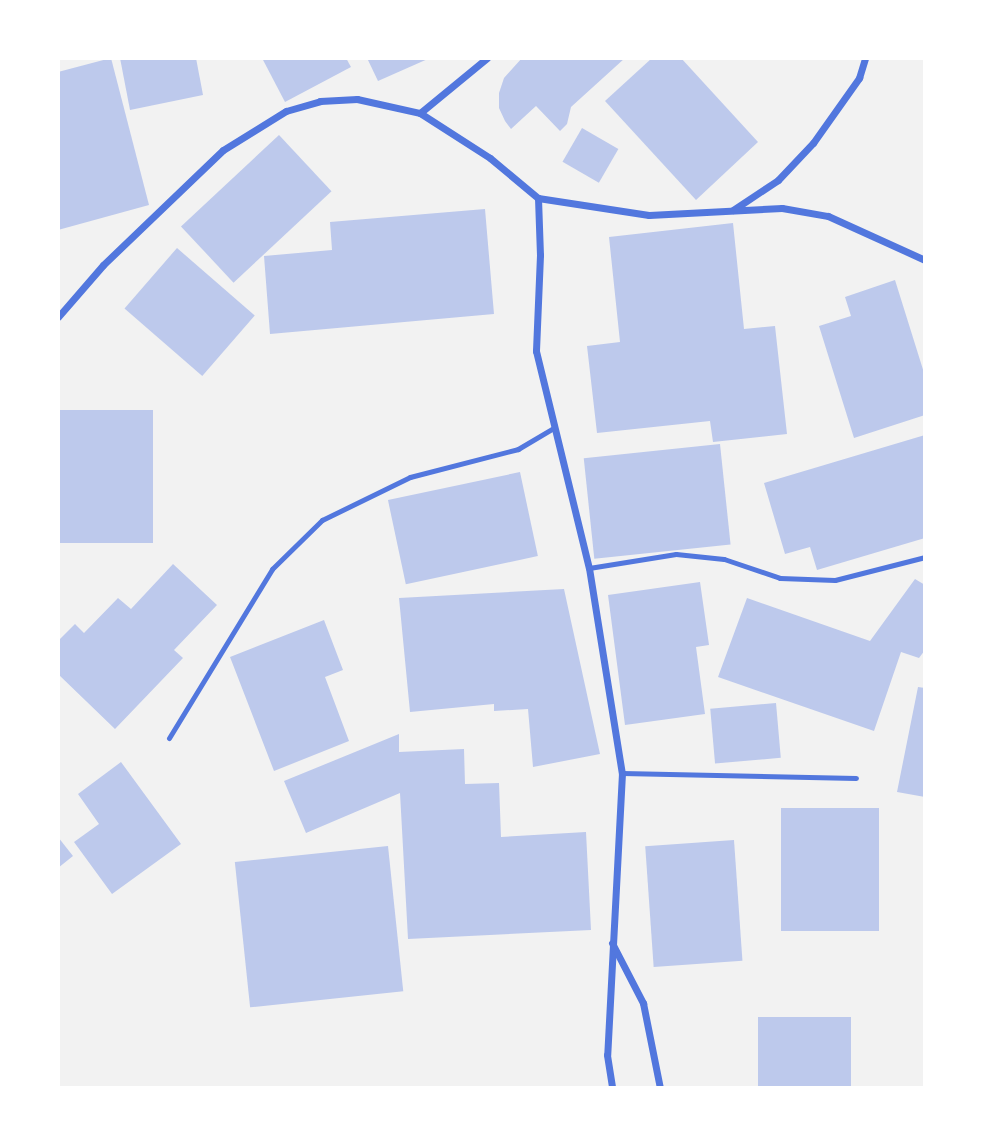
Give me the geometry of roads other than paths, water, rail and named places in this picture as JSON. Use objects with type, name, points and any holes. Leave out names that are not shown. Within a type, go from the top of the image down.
[{"type":"street","points":[[732,210],[778,180],[813,143],[859,78],[865,58]]},
{"type":"street","points":[[420,113],[482,59]]},
{"type":"street","points":[[58,317],[103,265],[223,150],[286,111],[320,101],[357,99],[420,113],[490,158],[538,198],[649,215],[782,208],[828,216],[925,260]]},
{"type":"street","points":[[538,198],[540,255],[536,351],[589,568],[622,773],[619,872],[612,942],[607,1055],[612,1088]]},
{"type":"street","points":[[612,942],[643,1003],[660,1088]]},
{"type":"lane","points":[[169,738],[272,569],[322,520],[410,477],[518,449],[555,427]]},
{"type":"lane","points":[[589,568],[676,554],[723,559],[780,578],[835,580],[925,557]]},
{"type":"lane","points":[[622,773],[856,778]]}]
